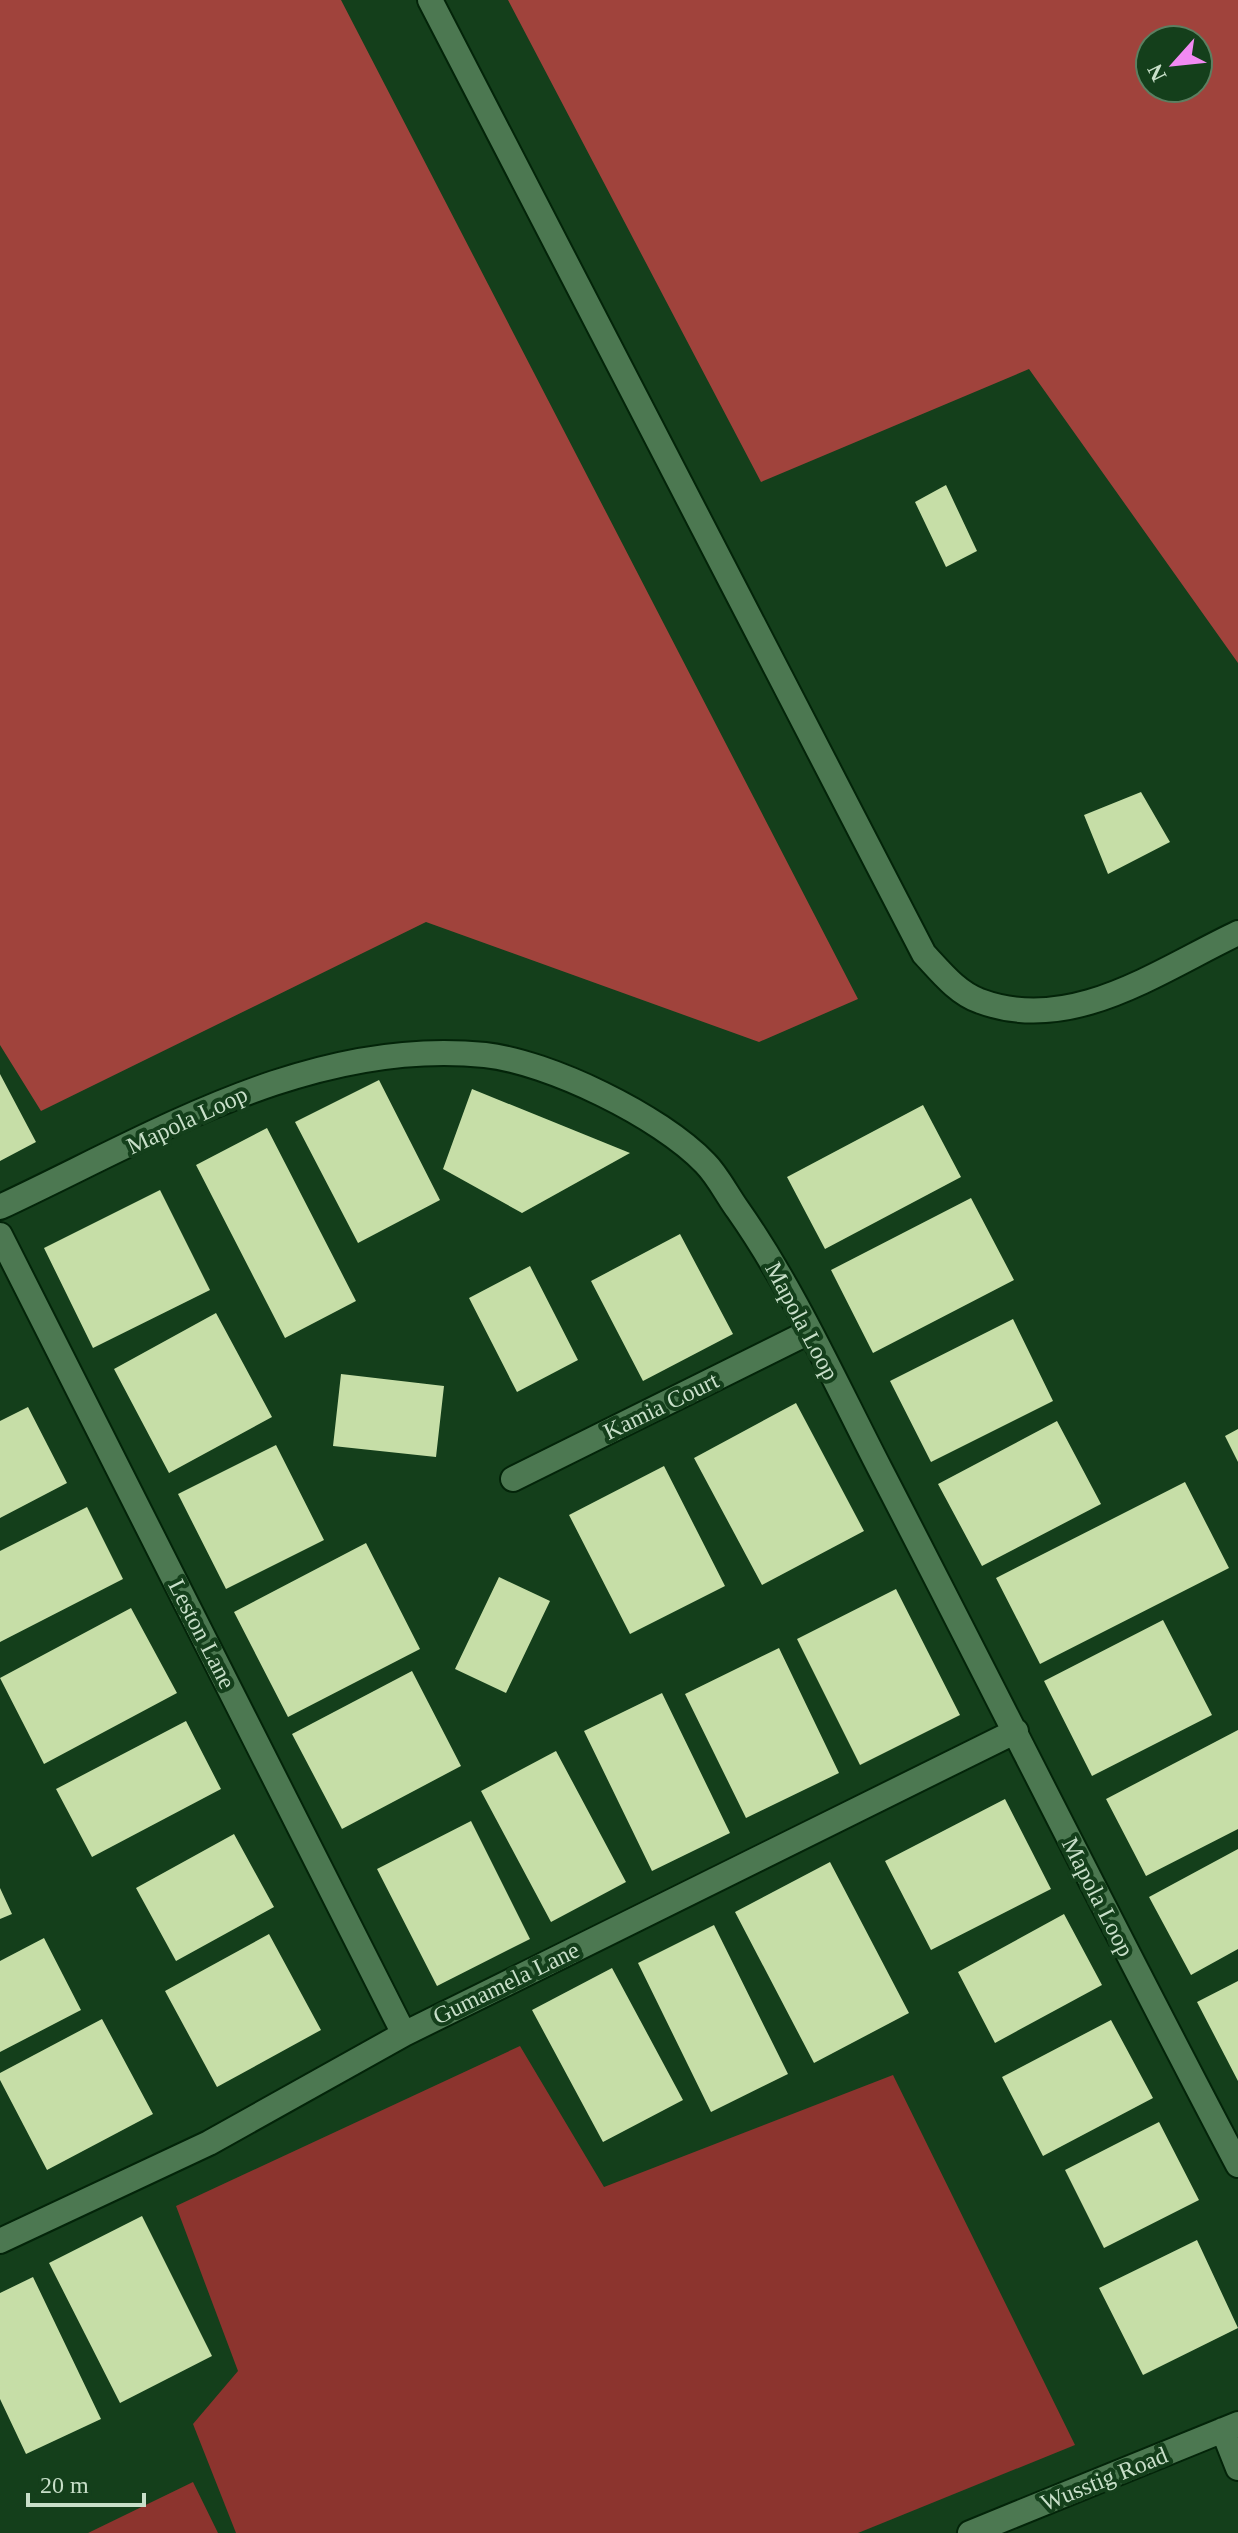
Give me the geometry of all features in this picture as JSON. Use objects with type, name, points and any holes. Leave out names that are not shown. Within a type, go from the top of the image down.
[{"type":"street","points":[[430,0],[924,954],[948,981],[978,1001],[1035,1013],[1078,1008],[1238,933]]},
{"type":"street","name":"Mapola Loop","points":[[0,1207],[255,1087],[346,1062],[425,1052],[490,1056],[553,1074],[631,1107],[705,1162],[761,1243],[809,1332],[1016,1731],[1104,1912],[1238,2165]]},
{"type":"street","name":"Leston Lane","points":[[0,1235],[404,2034]]},
{"type":"street","name":"Kamia Court","points":[[513,1479],[809,1332]]},
{"type":"street","name":"Gumamela Lane","points":[[3,2232],[209,2143],[404,2034],[1016,1731]]},
{"type":"street","points":[[1231,2427],[1238,2468]]},
{"type":"street","name":"Wusstig Road","points":[[970,2533],[1231,2427]]},
{"type":"shaded area","points":[[0,0],[341,0],[858,999],[759,1042],[426,922],[41,1111],[0,1045]]},
{"type":"shaded area","points":[[508,0],[1238,0],[1238,663],[1029,369],[761,482]]},
{"type":"shaded area","points":[[520,2046],[604,2187],[893,2075],[1075,2445],[858,2533],[236,2533],[193,2424],[238,2371],[176,2206]]},
{"type":"shaded area","points":[[193,2482],[218,2533],[88,2533]]},
{"type":"building","points":[[946,485],[977,551],[946,567],[915,502]]},
{"type":"building","points":[[1141,792],[1170,842],[1108,874],[1084,815]]},
{"type":"building","points":[[0,1074],[36,1142],[0,1161]]},
{"type":"building","points":[[379,1080],[440,1200],[358,1243],[295,1122]]},
{"type":"building","points":[[472,1089],[630,1153],[522,1213],[443,1169]]},
{"type":"building","points":[[923,1105],[961,1177],[825,1249],[787,1177]]},
{"type":"building","points":[[267,1128],[356,1301],[285,1338],[196,1165]]},
{"type":"building","points":[[160,1190],[210,1290],[93,1348],[44,1248]]},
{"type":"building","points":[[971,1198],[1014,1280],[873,1353],[831,1270]]},
{"type":"building","points":[[680,1234],[733,1334],[643,1381],[591,1281]]},
{"type":"building","points":[[530,1266],[578,1360],[517,1392],[469,1298]]},
{"type":"building","points":[[216,1313],[272,1417],[169,1473],[114,1369]]},
{"type":"building","points":[[1013,1319],[1053,1401],[931,1462],[890,1381]]},
{"type":"building","points":[[341,1374],[444,1386],[436,1457],[333,1446]]},
{"type":"building","points":[[796,1403],[864,1531],[762,1585],[694,1458]]},
{"type":"building","points":[[28,1407],[67,1483],[0,1518],[0,1421]]},
{"type":"building","points":[[1057,1421],[1101,1504],[982,1566],[938,1484]]},
{"type":"building","points":[[1238,1429],[1238,1462],[1225,1436]]},
{"type":"building","points":[[276,1445],[324,1540],[226,1589],[178,1494]]},
{"type":"building","points":[[664,1466],[725,1586],[630,1634],[569,1515]]},
{"type":"building","points":[[1185,1482],[1229,1568],[1040,1664],[996,1578]]},
{"type":"building","points":[[87,1507],[123,1579],[0,1642],[0,1551]]},
{"type":"building","points":[[366,1543],[420,1649],[288,1717],[234,1612]]},
{"type":"building","points":[[499,1577],[550,1601],[506,1693],[455,1669]]},
{"type":"building","points":[[896,1589],[960,1715],[860,1765],[797,1639]]},
{"type":"building","points":[[131,1608],[177,1693],[44,1764],[0,1678]]},
{"type":"building","points":[[1163,1620],[1212,1715],[1092,1776],[1044,1681]]},
{"type":"building","points":[[779,1648],[839,1773],[746,1818],[685,1694]]},
{"type":"building","points":[[412,1671],[461,1766],[342,1829],[292,1734]]},
{"type":"building","points":[[662,1693],[730,1833],[652,1871],[584,1731]]},
{"type":"building","points":[[186,1721],[221,1789],[92,1857],[56,1789]]},
{"type":"building","points":[[1238,1730],[1238,1829],[1146,1876],[1106,1799]]},
{"type":"building","points":[[556,1751],[626,1882],[551,1922],[481,1791]]},
{"type":"building","points":[[1005,1799],[1051,1889],[931,1950],[885,1861]]},
{"type":"building","points":[[471,1821],[530,1939],[437,1986],[377,1869]]},
{"type":"building","points":[[234,1834],[274,1907],[176,1961],[136,1888]]},
{"type":"building","points":[[1238,1849],[1238,1949],[1191,1975],[1149,1897]]},
{"type":"building","points":[[830,1862],[909,2013],[814,2063],[735,1912]]},
{"type":"building","points":[[0,1888],[12,1914],[0,1919]]},
{"type":"building","points":[[1064,1914],[1102,1985],[995,2043],[958,1972]]},
{"type":"building","points":[[714,1925],[788,2074],[711,2112],[638,1963]]},
{"type":"building","points":[[269,1934],[321,2030],[217,2087],[165,1991]]},
{"type":"building","points":[[44,1938],[81,2010],[0,2052],[0,1961]]},
{"type":"building","points":[[612,1968],[683,2100],[603,2142],[532,2010]]},
{"type":"building","points":[[1238,1981],[1238,2081],[1197,2002]]},
{"type":"building","points":[[102,2019],[153,2114],[47,2170],[0,2080],[0,2073]]},
{"type":"building","points":[[1111,2020],[1153,2098],[1043,2156],[1002,2077]]},
{"type":"building","points":[[1159,2122],[1199,2200],[1104,2248],[1065,2170]]},
{"type":"building","points":[[142,2216],[212,2356],[120,2403],[49,2263]]},
{"type":"building","points":[[1197,2240],[1238,2328],[1143,2375],[1099,2288]]},
{"type":"building","points":[[33,2277],[101,2419],[26,2454],[0,2399],[0,2293]]}]
